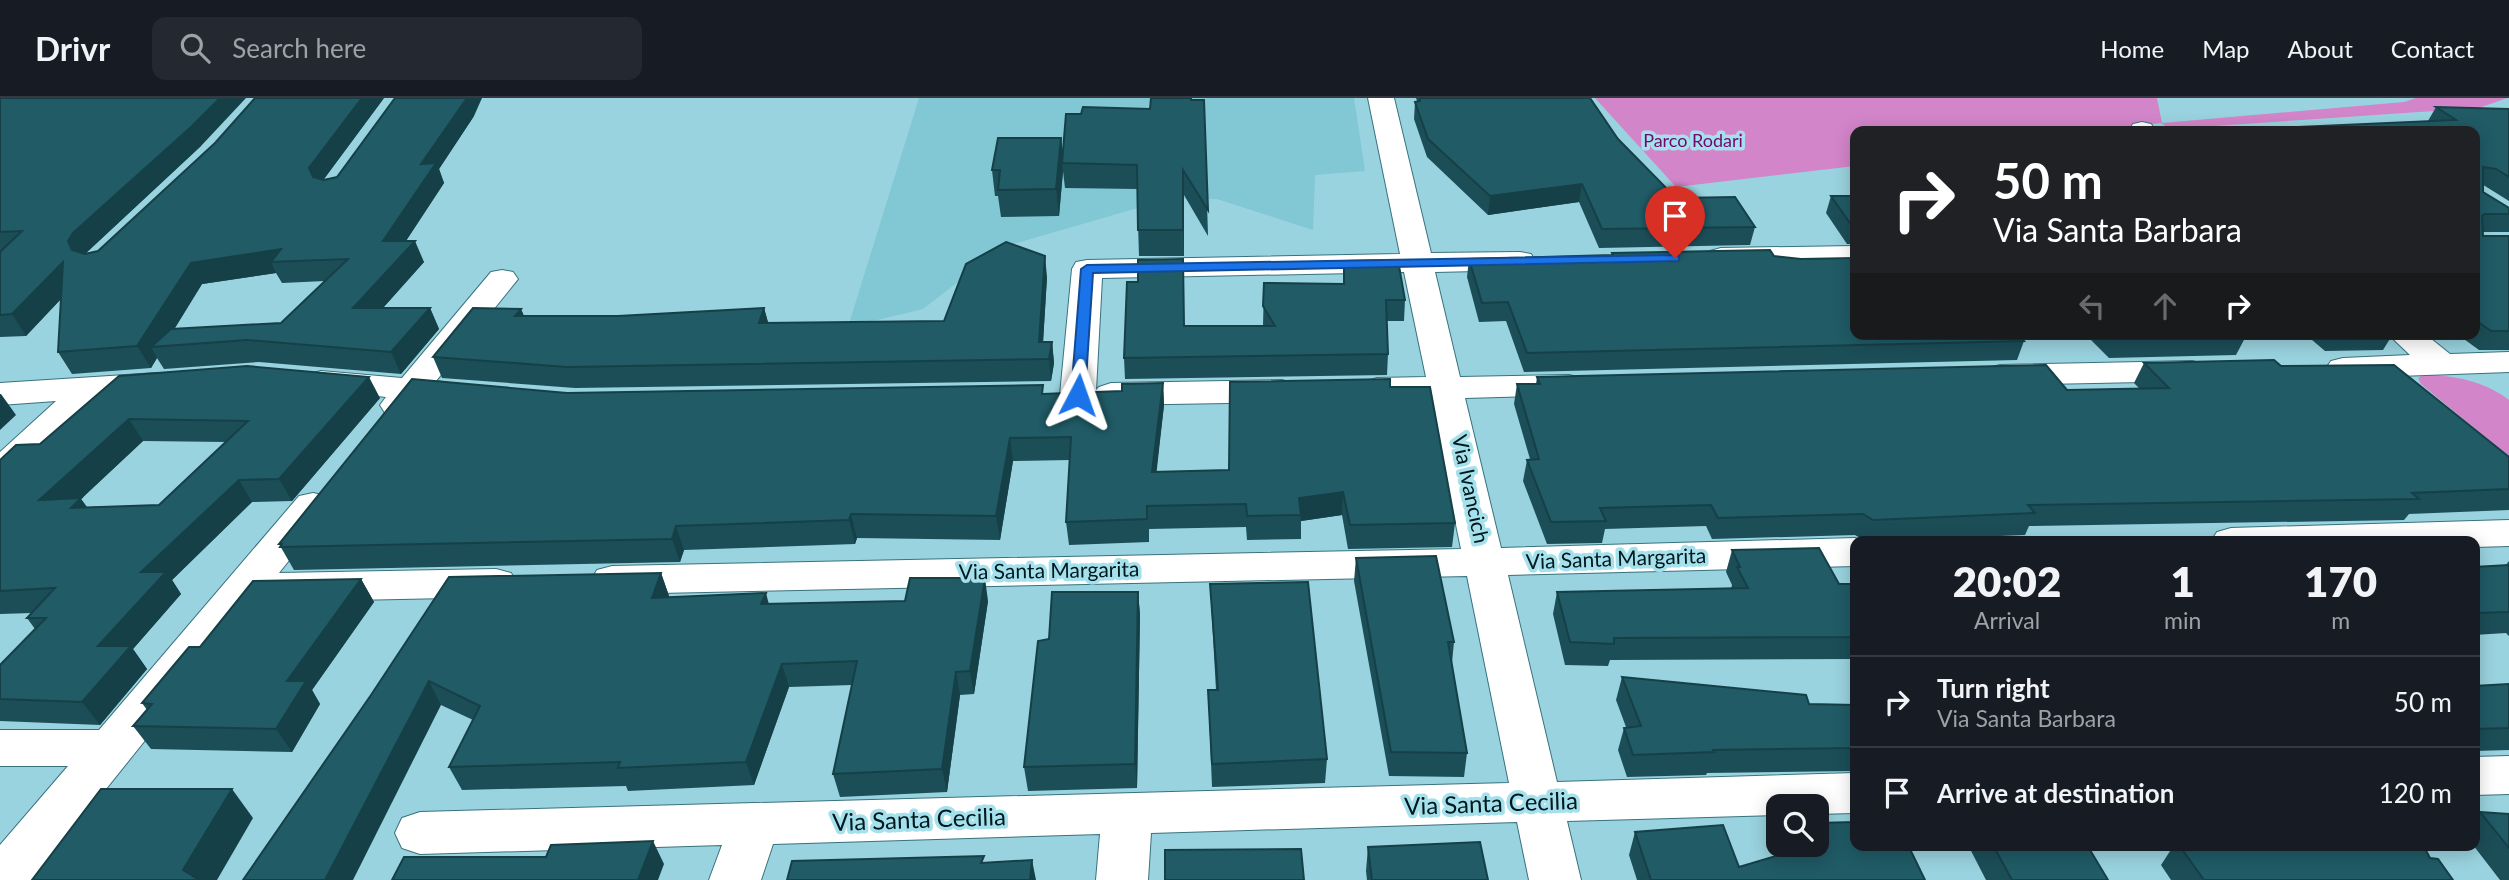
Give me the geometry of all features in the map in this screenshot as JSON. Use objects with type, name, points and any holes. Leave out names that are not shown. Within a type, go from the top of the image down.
[{"type":"street","name":"Via Ivancich","points":[[1381,98],[1448,387],[1555,880]]},
{"type":"street","points":[[1699,258],[1850,255]]},
{"type":"street","points":[[1311,390],[1064,395],[1087,269],[1546,261]]},
{"type":"street","points":[[376,431],[502,279]]},
{"type":"street","points":[[2411,340],[2441,364]]},
{"type":"street","points":[[2315,368],[2441,364],[2501,368]]},
{"type":"street","points":[[2384,367],[2417,394]]},
{"type":"street","points":[[1968,376],[2218,370]]},
{"type":"street","points":[[287,378],[493,396]]},
{"type":"street","points":[[0,394],[194,380]]},
{"type":"street","points":[[1352,389],[1594,384]]},
{"type":"street","points":[[0,472],[90,388]]},
{"type":"street","points":[[2,880],[341,472]]},
{"type":"street","points":[[2405,536],[2509,533]]},
{"type":"street","name":"Via Santa Margarita","points":[[579,581],[1850,552]]},
{"type":"street","points":[[243,588],[537,582]]},
{"type":"street","points":[[0,748],[110,748]]},
{"type":"street","points":[[2480,776],[2509,775]]},
{"type":"street","name":"Via Santa Cecilia","points":[[420,833],[1850,793]]},
{"type":"street","points":[[1122,880],[1127,814]]},
{"type":"street","points":[[734,880],[754,824]]},
{"type":"shaded area","points":[[919,98],[1354,98],[1365,171],[1315,175],[1313,230],[1217,199],[1172,198],[1003,247],[923,309],[848,327]]},
{"type":"green space","name":"Parco Rodari","points":[[1595,98],[2157,98],[2162,123],[2404,102],[2416,98],[2507,98],[2479,108],[2214,126],[2166,126],[2161,123],[2135,126],[1850,126],[1850,167],[1676,187]]},
{"type":"green space","points":[[2423,375],[2468,380],[2509,400],[2509,457],[2421,384],[2418,378]]},
{"type":"building","points":[[0,98],[220,98],[73,233],[68,241],[72,250],[85,254],[98,251],[215,143],[255,98],[362,98],[309,168],[313,177],[324,180],[337,177],[395,98],[467,98],[421,164],[436,163],[383,241],[415,241],[353,308],[430,308],[391,352],[247,340],[151,347],[171,329],[281,323],[348,259],[271,262],[281,249],[191,263],[137,346],[58,352],[63,262],[12,314],[0,315],[0,252],[22,231],[0,232]]},
{"type":"building","points":[[1151,98],[1204,100],[1208,210],[1183,170],[1183,230],[1138,230],[1137,165],[1062,163],[1066,114],[1081,114],[1083,107],[1150,109]]},
{"type":"building","points":[[1420,98],[1590,98],[1618,139],[1676,198],[1735,197],[1755,227],[1602,229],[1582,184],[1490,196],[1428,139],[1415,102],[1420,101]]},
{"type":"building","points":[[2436,107],[2509,109],[2509,177],[2496,169],[2483,167],[2483,192],[2509,208],[2509,214],[2482,216],[2483,236],[2509,236],[2509,331],[2491,331],[2480,323],[2480,126],[2320,126],[2456,120]]},
{"type":"building","points":[[998,138],[1061,138],[1056,189],[998,190],[1000,170],[992,170]]},
{"type":"building","points":[[1831,196],[1850,196],[1850,223]]},
{"type":"building","points":[[1006,242],[1045,256],[1039,342],[1052,342],[1049,359],[567,367],[433,357],[473,308],[521,309],[515,316],[618,316],[764,308],[759,323],[944,321],[966,264]]},
{"type":"building","points":[[1770,250],[1774,256],[1801,259],[1850,258],[1850,340],[2024,341],[1527,353],[1508,302],[1482,303],[1469,259],[1613,255],[1612,253]]},
{"type":"building","points":[[1183,259],[1184,326],[1275,326],[1263,306],[1264,283],[1344,284],[1344,261],[1398,260],[1405,300],[1386,300],[1388,354],[1124,358],[1127,282],[1138,282],[1138,260]]},
{"type":"building","points":[[2274,360],[2281,366],[2394,365],[2509,457],[2509,489],[2412,493],[2419,499],[2028,505],[2035,513],[1873,520],[1863,514],[1718,518],[1711,505],[1600,508],[1606,521],[1551,522],[1527,460],[1539,459],[1517,384],[1540,384],[1537,377],[2046,365],[2067,390],[2169,388],[2144,363]]},
{"type":"building","points":[[247,366],[369,377],[279,479],[239,480],[141,572],[166,572],[98,646],[131,646],[82,702],[0,699],[0,665],[46,618],[27,618],[55,588],[0,591],[0,460],[16,445],[40,444],[119,376]],"holes":[[[129,419],[248,421],[159,505],[71,508],[81,498],[39,500]]]},
{"type":"building","points":[[412,379],[567,393],[1043,385],[1042,394],[1122,391],[1122,384],[1163,383],[1152,472],[1229,470],[1230,382],[1390,379],[1390,387],[1430,387],[1455,523],[1350,525],[1343,492],[1299,498],[1301,515],[1247,516],[1246,504],[1147,506],[1147,519],[1066,522],[1071,437],[1010,438],[996,516],[851,514],[849,520],[676,526],[672,539],[280,547],[282,544],[279,544]]},
{"type":"building","points":[[1819,548],[1839,584],[1850,584],[1850,637],[1614,638],[1614,644],[1570,642],[1557,592],[1748,588],[1732,550]]},
{"type":"building","points":[[1436,556],[1454,642],[1448,642],[1467,753],[1391,752],[1356,558]]},
{"type":"building","points":[[2509,565],[2509,612],[2480,613],[2480,567]]},
{"type":"building","points":[[661,573],[652,598],[766,593],[761,604],[905,601],[910,578],[985,578],[970,671],[956,672],[942,769],[833,774],[857,661],[782,664],[746,762],[618,768],[620,762],[449,767],[480,706],[429,681],[325,880],[243,880],[449,577]]},
{"type":"building","points":[[361,579],[287,681],[306,681],[276,729],[133,726],[152,704],[142,703],[189,647],[200,647],[253,581]]},
{"type":"building","points":[[1308,582],[1327,759],[1212,764],[1208,690],[1218,690],[1210,584]]},
{"type":"building","points":[[1052,592],[1138,592],[1135,764],[1024,767],[1038,641],[1049,639]]},
{"type":"building","points":[[1622,677],[1806,695],[1809,704],[1850,705],[1850,748],[1713,750],[1714,752],[1633,755],[1624,728],[1641,726]]},
{"type":"building","points":[[2509,684],[2509,728],[2480,729],[2480,686]]},
{"type":"building","points":[[101,789],[232,789],[183,870],[199,880],[32,880]]},
{"type":"building","points":[[2480,812],[2509,814],[2509,848]]},
{"type":"building","points":[[1850,822],[1850,851],[1911,851],[1925,880],[1651,880],[1635,832],[1723,825],[1739,867],[1773,857],[1829,857],[1829,823]]},
{"type":"building","points":[[653,841],[638,880],[392,880],[404,857],[546,857],[551,845]]},
{"type":"building","points":[[1480,842],[1488,880],[1372,880],[1368,847]]},
{"type":"building","points":[[1301,849],[1304,880],[1165,880],[1165,850]]},
{"type":"building","points":[[1996,851],[2091,851],[2108,880],[2012,880]]},
{"type":"building","points":[[2183,851],[2426,851],[2430,858],[2438,859],[2453,880],[2204,880]]},
{"type":"building","points":[[984,856],[981,863],[1032,860],[1030,880],[787,880],[792,861]]},
{"type":"route","points":[[1078,395],[1087,269],[1675,258]]}]
